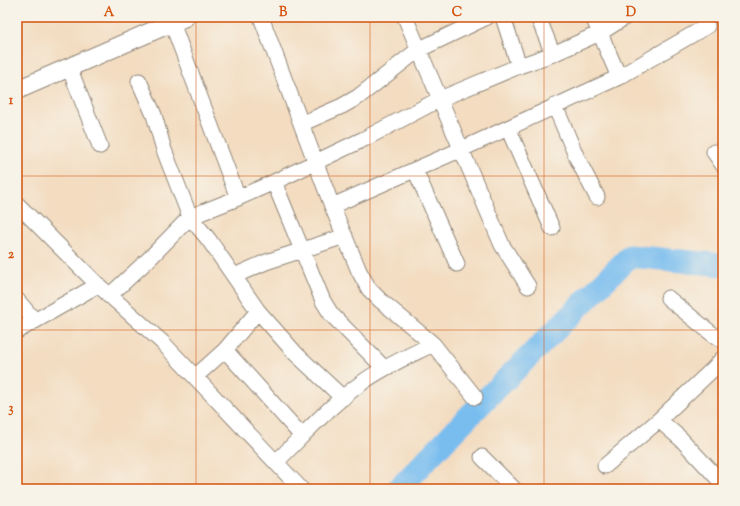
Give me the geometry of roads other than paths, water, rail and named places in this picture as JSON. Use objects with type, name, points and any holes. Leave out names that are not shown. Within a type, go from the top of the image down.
[{"type":"street","points":[[261,17],[332,206],[359,271],[369,289],[433,344],[475,397]]},
{"type":"street","points":[[405,17],[502,246],[528,286]]},
{"type":"street","points":[[301,124],[342,106],[358,97],[418,50],[487,17]]},
{"type":"street","points":[[503,17],[519,66]]},
{"type":"street","points":[[538,17],[553,54]]},
{"type":"street","points":[[593,17],[619,77]]},
{"type":"street","points":[[109,296],[149,259],[190,217],[238,198],[315,163],[440,99],[600,34],[625,17]]},
{"type":"street","points":[[17,90],[179,20],[238,198]]},
{"type":"street","points":[[332,206],[462,149],[619,77],[708,26]]},
{"type":"street","points":[[69,67],[100,146]]},
{"type":"street","points":[[139,81],[154,115],[164,150],[190,217],[258,311],[296,354],[343,398]]},
{"type":"street","points":[[555,106],[577,158],[597,197]]},
{"type":"street","points":[[508,128],[552,228]]},
{"type":"street","points":[[714,152],[723,165]]},
{"type":"street","points":[[415,170],[456,264]]},
{"type":"street","points":[[274,182],[323,301],[331,314],[384,368]]},
{"type":"street","points":[[17,204],[109,296],[162,342],[196,376],[301,489]]},
{"type":"street","points":[[234,276],[266,262],[345,236]]},
{"type":"street","points":[[17,331],[98,285]]},
{"type":"street","points":[[668,298],[723,341]]},
{"type":"street","points":[[17,300],[35,321]]},
{"type":"street","points":[[196,376],[225,350],[258,311]]},
{"type":"street","points":[[276,462],[343,398],[363,382],[384,368],[433,344]]},
{"type":"street","points":[[225,350],[302,436]]},
{"type":"street","points":[[605,466],[659,420],[723,358]]},
{"type":"street","points":[[659,420],[681,439],[723,484]]},
{"type":"street","points":[[482,457],[514,489]]},
{"type":"waterway","points":[[398,489],[467,418],[630,256],[723,265]]}]
